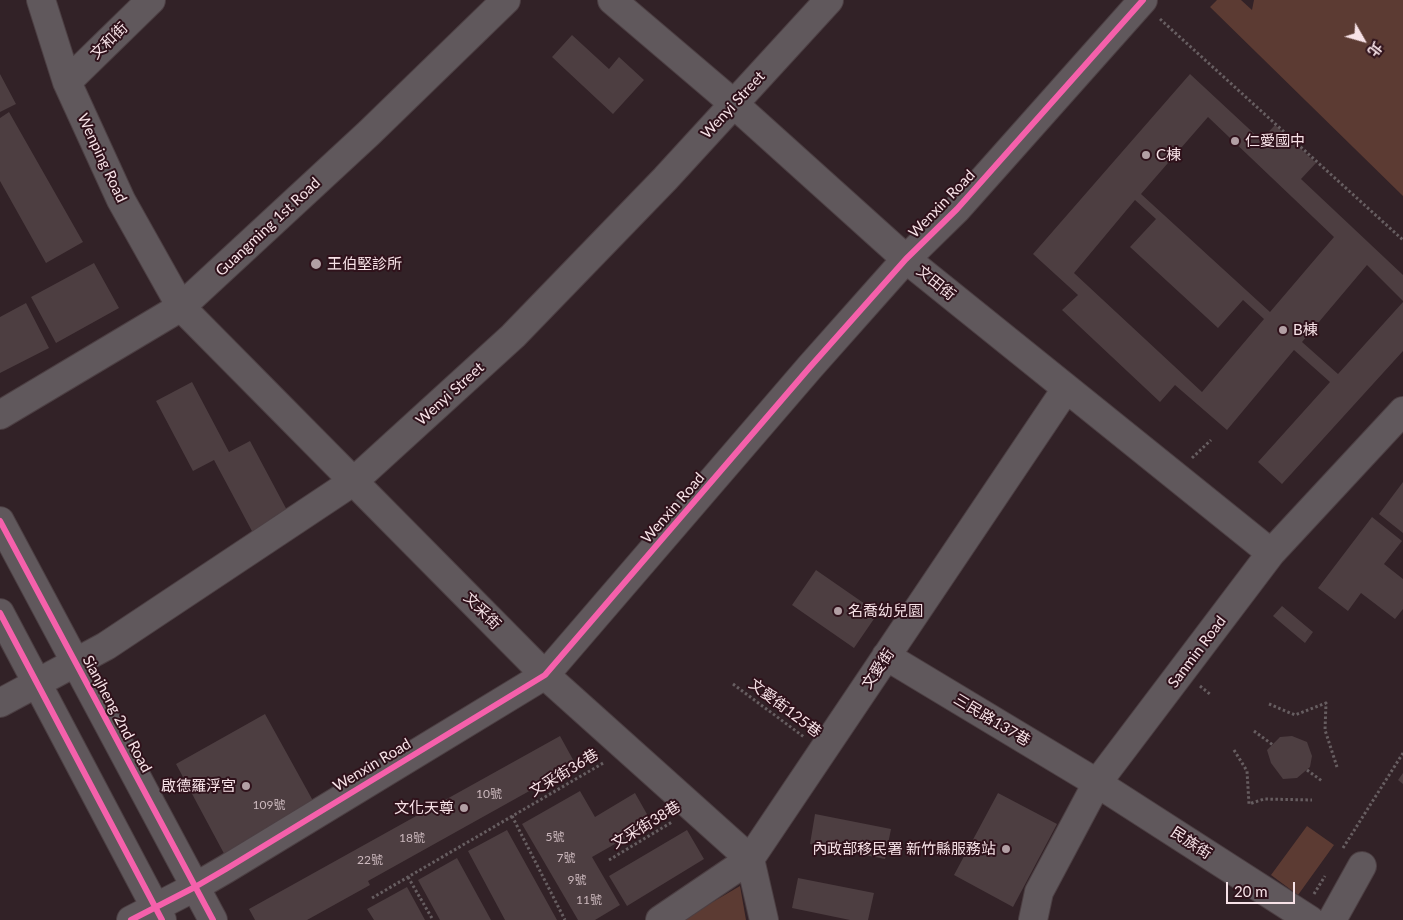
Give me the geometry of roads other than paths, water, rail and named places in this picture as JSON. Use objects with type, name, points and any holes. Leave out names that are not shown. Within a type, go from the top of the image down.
[{"type":"street","name":"Wenping Road","points":[[41,0],[67,82],[121,200],[181,308]]},
{"type":"street","name":"文和街","points":[[67,82],[151,0]]},
{"type":"street","name":"Guangming 1st Road","points":[[0,415],[181,308],[362,140],[506,0]]},
{"type":"street","name":"文田街","points":[[612,0],[734,104],[906,259],[1271,553]]},
{"type":"street","name":"Wenyi Street","points":[[0,703],[106,646],[354,481],[513,336],[665,179],[829,0]]},
{"type":"street","name":"Wenxin Road","points":[[131,920],[159,914],[195,887],[545,675],[810,367],[906,259],[1152,9]]},
{"type":"street","name":"文采街","points":[[181,308],[545,675],[750,859]]},
{"type":"street","name":"文愛街","points":[[660,920],[750,859],[1066,389]]},
{"type":"street","name":"Sanmin Road","points":[[1033,920],[1039,892],[1097,783],[1271,553],[1403,411]]},
{"type":"street","name":"Sianjheng 2nd Road","points":[[0,521],[213,920]]},
{"type":"street","points":[[0,613],[159,914]]},
{"type":"street","name":"三民路137巷","points":[[886,656],[1097,783]]},
{"type":"street","name":"民族街","points":[[1097,783],[1306,917]]},
{"type":"street","points":[[1332,920],[1352,858]]},
{"type":"street","points":[[750,859],[764,920]]},
{"type":"place","name":"仁愛國中","points":[[1235,141]]},
{"type":"place","name":"C棟","points":[[1146,155]]},
{"type":"place","name":"王伯堅診所","points":[[316,264]]},
{"type":"place","name":"B棟","points":[[1283,330]]},
{"type":"place","name":"名喬幼兒園","points":[[838,611]]},
{"type":"place","name":"啟德羅浮宮","points":[[246,786]]},
{"type":"place","name":"文化天尊","points":[[464,808]]},
{"type":"place","name":"內政部移民署 新竹縣服務站","points":[[1006,849]]}]
